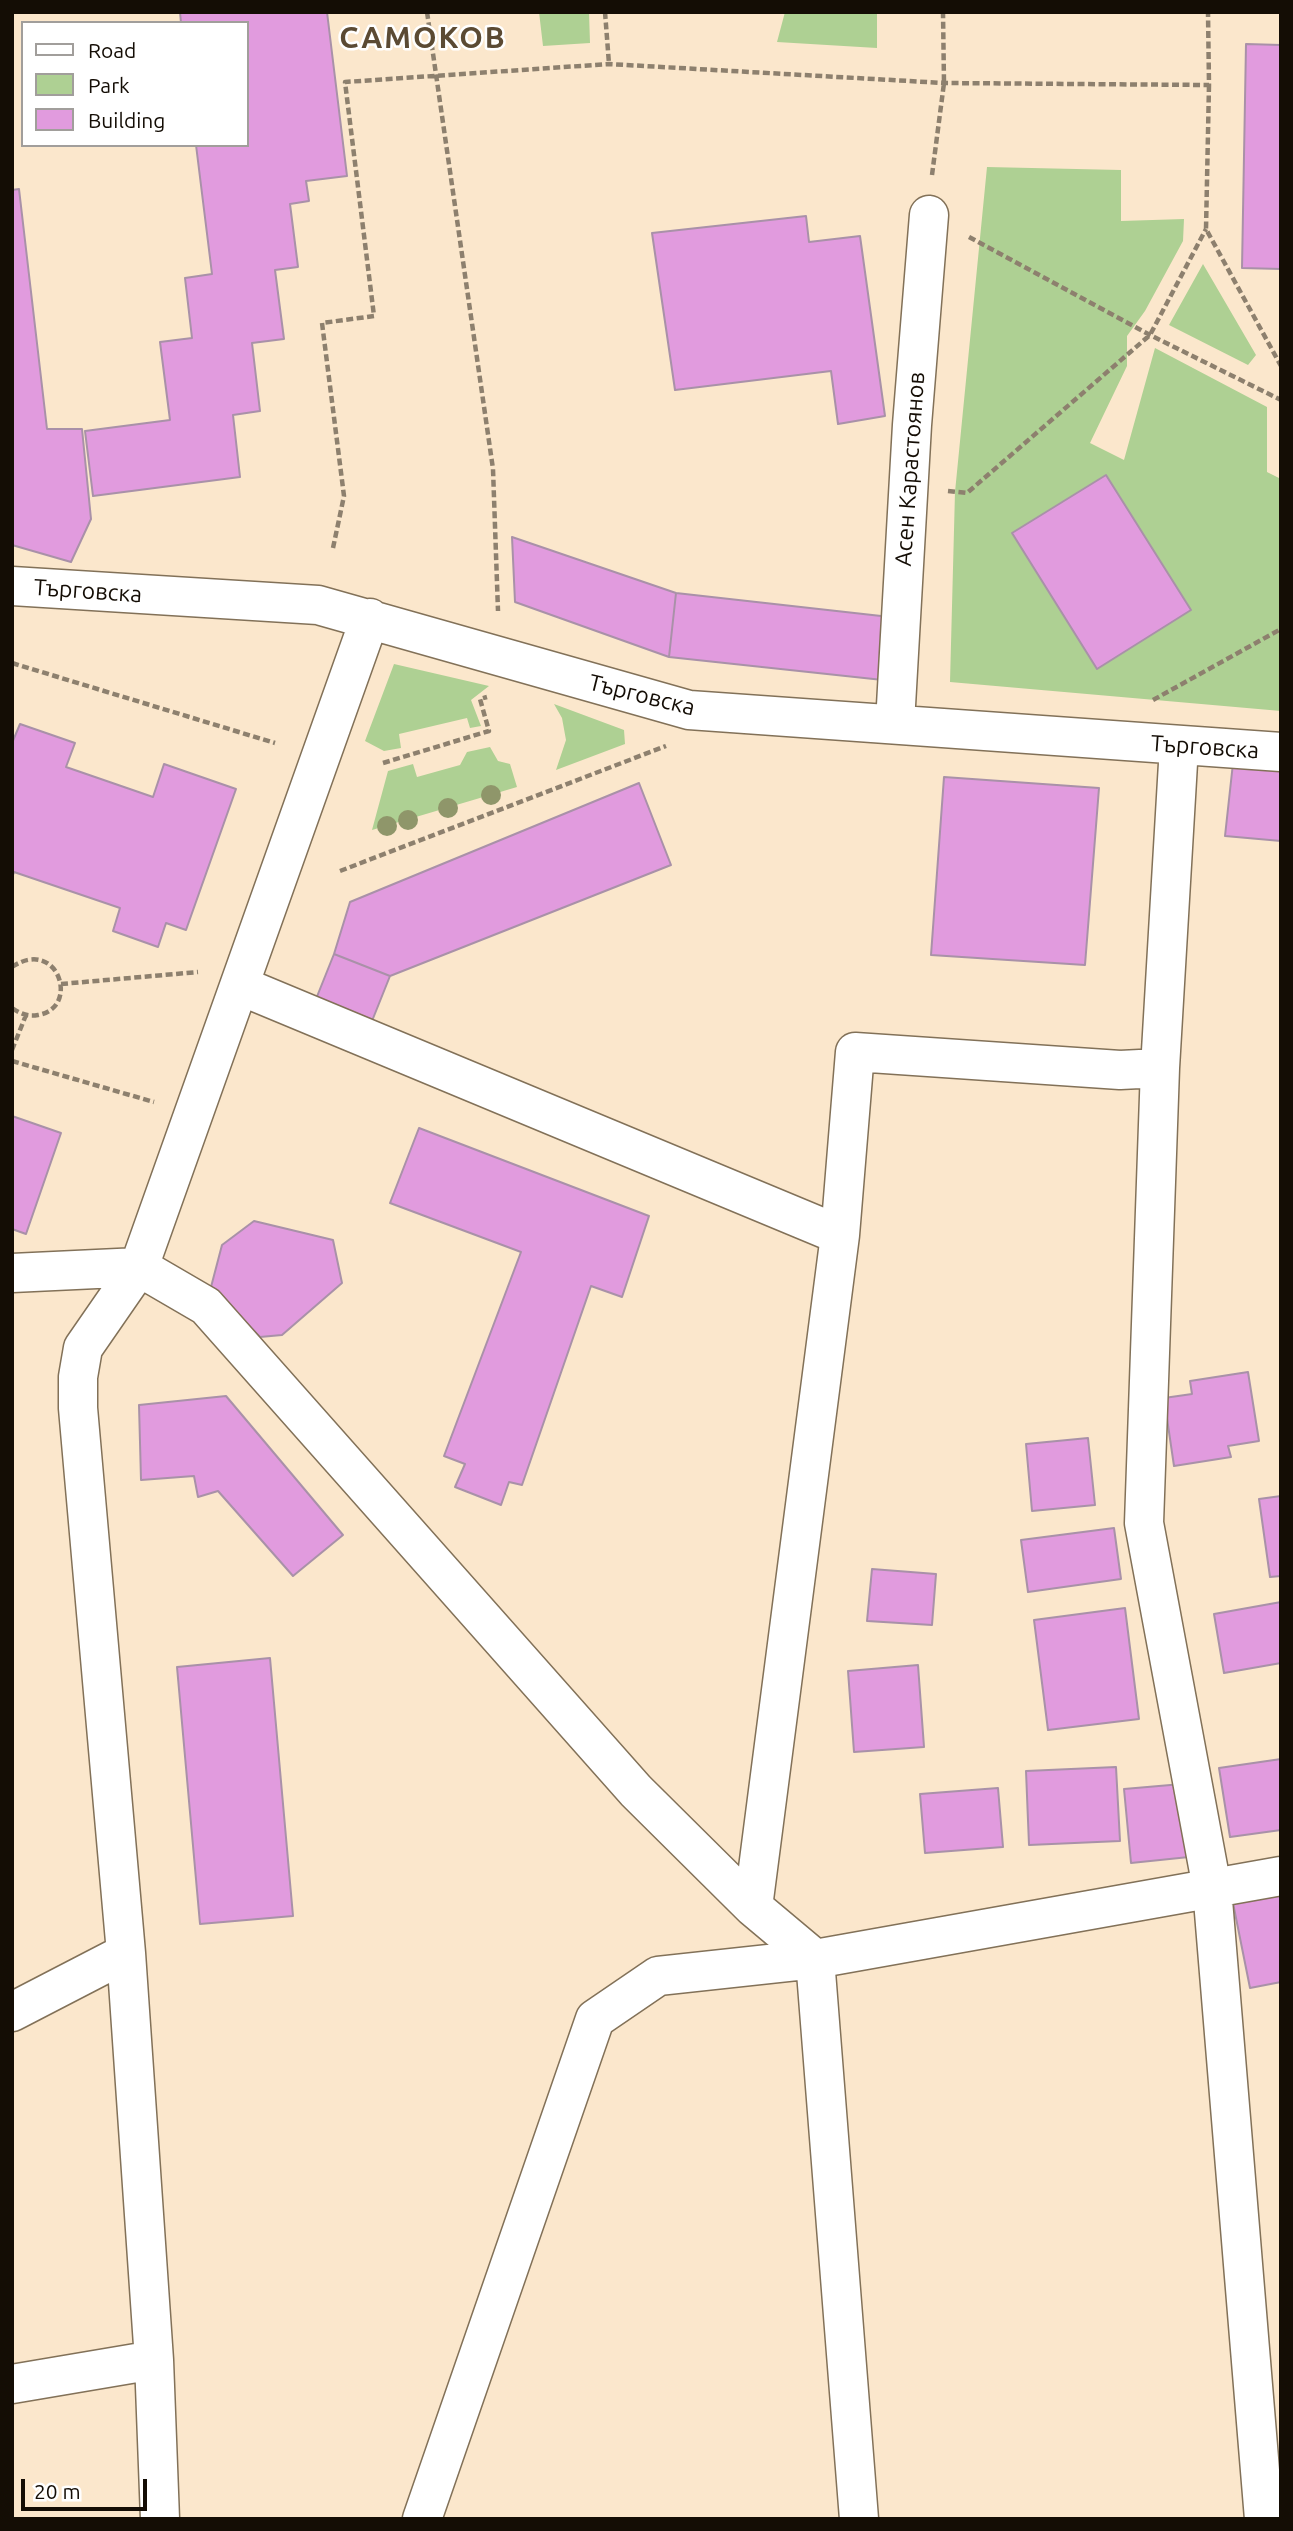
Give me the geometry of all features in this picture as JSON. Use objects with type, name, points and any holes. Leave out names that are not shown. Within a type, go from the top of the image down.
[{"type":"street","name":"Асен Карастоянов","points":[[895,723],[908,488],[929,215]]},
{"type":"street","name":"Търговска","points":[[12,586],[318,605],[689,710],[1281,752]]},
{"type":"street","points":[[160,2519],[154,2360],[126,1953],[78,1408],[78,1377],[83,1348],[139,1267],[370,618]]},
{"type":"street","points":[[1179,746],[1160,1068],[1144,1523],[1212,1888],[1265,2364],[1264,2519]]},
{"type":"street","points":[[241,986],[840,1235]]},
{"type":"street","points":[[752,1907],[840,1235],[855,1052],[1120,1070],[1160,1068]]},
{"type":"street","points":[[12,1273],[139,1267],[206,1307],[636,1791],[752,1907],[815,1959],[859,2519]]},
{"type":"street","points":[[422,2519],[595,2019],[658,1976],[815,1959],[1281,1876]]},
{"type":"street","points":[[12,2012],[126,1953]]},
{"type":"street","points":[[12,2384],[154,2360]]},
{"type":"path","points":[[427,12],[493,469],[498,611]]},
{"type":"path","points":[[605,12],[609,64]]},
{"type":"path","points":[[943,12],[944,83],[929,215],[1150,335],[1281,400]]},
{"type":"path","points":[[908,488],[967,492],[1150,335],[1206,229],[1208,12]]},
{"type":"path","points":[[333,548],[344,496],[322,323],[374,316],[345,82],[609,64],[944,83],[1209,85]]},
{"type":"path","points":[[1206,229],[1281,366]]},
{"type":"path","points":[[1147,704],[1281,629]]},
{"type":"path","points":[[12,663],[275,743]]},
{"type":"path","points":[[383,763],[489,731],[480,699],[492,694]]},
{"type":"path","points":[[340,872],[673,743]]},
{"type":"path","points":[[12,966],[29,958],[47,962],[59,975],[61,984],[58,1002],[44,1014],[26,1015],[12,1008]]},
{"type":"path","points":[[61,984],[198,972]]},
{"type":"path","points":[[12,1050],[26,1015]]},
{"type":"path","points":[[12,1061],[155,1102]]},
{"type":"green space","points":[[539,12],[589,12],[590,43],[543,46]]},
{"type":"green space","points":[[785,12],[877,12],[877,48],[777,42]]},
{"type":"green space","points":[[987,167],[1121,170],[1121,221],[1184,219],[1183,241],[1145,311],[1127,336],[1127,366],[1090,443],[1124,460],[1155,348],[1267,407],[1267,472],[1281,479],[1281,711],[950,682],[955,492]]},
{"type":"green space","points":[[1203,264],[1256,355],[1248,365],[1169,325]]},
{"type":"green space","points":[[394,664],[489,686],[471,700],[481,726],[470,728],[467,718],[399,734],[401,748],[384,751],[365,741]]},
{"type":"green space","points":[[554,704],[624,730],[625,744],[556,770],[566,740],[562,718]]},
{"type":"green space","points":[[490,747],[498,761],[510,764],[517,787],[372,830],[388,771],[413,764],[417,777],[460,765],[467,752]]},
{"type":"building","points":[[180,12],[327,12],[347,176],[306,181],[309,201],[290,204],[298,267],[275,270],[284,339],[252,343],[260,411],[233,415],[240,477],[93,496],[85,431],[170,420],[160,342],[192,338],[185,278],[212,274],[196,147],[248,147],[248,21],[181,21]]},
{"type":"building","points":[[1246,44],[1281,45],[1281,269],[1242,268]]},
{"type":"building","points":[[19,189],[47,429],[82,429],[91,519],[71,562],[12,545],[12,190]]},
{"type":"building","points":[[806,216],[809,242],[860,236],[885,416],[838,424],[831,371],[675,390],[652,233]]},
{"type":"building","points":[[1106,475],[1191,610],[1097,669],[1012,533]]},
{"type":"building","points":[[512,537],[676,593],[669,657],[515,602]]},
{"type":"building","points":[[676,593],[899,618],[892,681],[669,657]]},
{"type":"building","points":[[20,724],[75,743],[66,767],[153,797],[164,764],[236,789],[186,930],[166,923],[158,947],[113,931],[120,908],[14,872],[12,878],[12,743]]},
{"type":"building","points":[[1233,763],[1281,768],[1281,841],[1225,836]]},
{"type":"building","points":[[944,777],[1099,788],[1085,965],[931,955]]},
{"type":"building","points":[[639,783],[671,865],[390,976],[334,954],[350,902]]},
{"type":"building","points":[[334,954],[390,976],[370,1026],[314,1004]]},
{"type":"building","points":[[12,1116],[61,1133],[26,1234],[12,1229]]},
{"type":"building","points":[[419,1128],[649,1216],[622,1297],[591,1286],[522,1485],[509,1482],[501,1505],[455,1487],[465,1464],[444,1456],[521,1252],[390,1203]]},
{"type":"building","points":[[254,1221],[333,1240],[342,1283],[282,1335],[260,1337],[211,1287],[222,1245]]},
{"type":"building","points":[[1248,1372],[1259,1441],[1228,1446],[1231,1457],[1174,1466],[1164,1398],[1192,1394],[1190,1381]]},
{"type":"building","points":[[226,1396],[343,1535],[293,1576],[218,1491],[198,1497],[194,1476],[141,1480],[139,1405]]},
{"type":"building","points":[[1088,1438],[1095,1505],[1032,1511],[1026,1444]]},
{"type":"building","points":[[1281,1496],[1281,1576],[1270,1577],[1259,1499]]},
{"type":"building","points":[[1114,1528],[1121,1579],[1028,1592],[1021,1540]]},
{"type":"building","points":[[872,1569],[936,1574],[932,1625],[867,1621]]},
{"type":"building","points":[[1281,1602],[1281,1663],[1224,1673],[1214,1614]]},
{"type":"building","points":[[1125,1608],[1139,1719],[1048,1730],[1034,1620]]},
{"type":"building","points":[[270,1658],[293,1916],[200,1924],[177,1667]]},
{"type":"building","points":[[918,1665],[924,1747],[854,1752],[848,1671]]},
{"type":"building","points":[[1281,1759],[1281,1830],[1230,1837],[1219,1768]]},
{"type":"building","points":[[1116,1767],[1120,1841],[1029,1845],[1026,1771]]},
{"type":"building","points":[[1182,1784],[1189,1857],[1131,1863],[1124,1789]]},
{"type":"building","points":[[998,1788],[1003,1847],[925,1853],[920,1794]]},
{"type":"building","points":[[1281,1894],[1281,1982],[1250,1988],[1233,1903]]},
{"type":"district","name":"САМОКОВ","points":[[423,38]]}]
